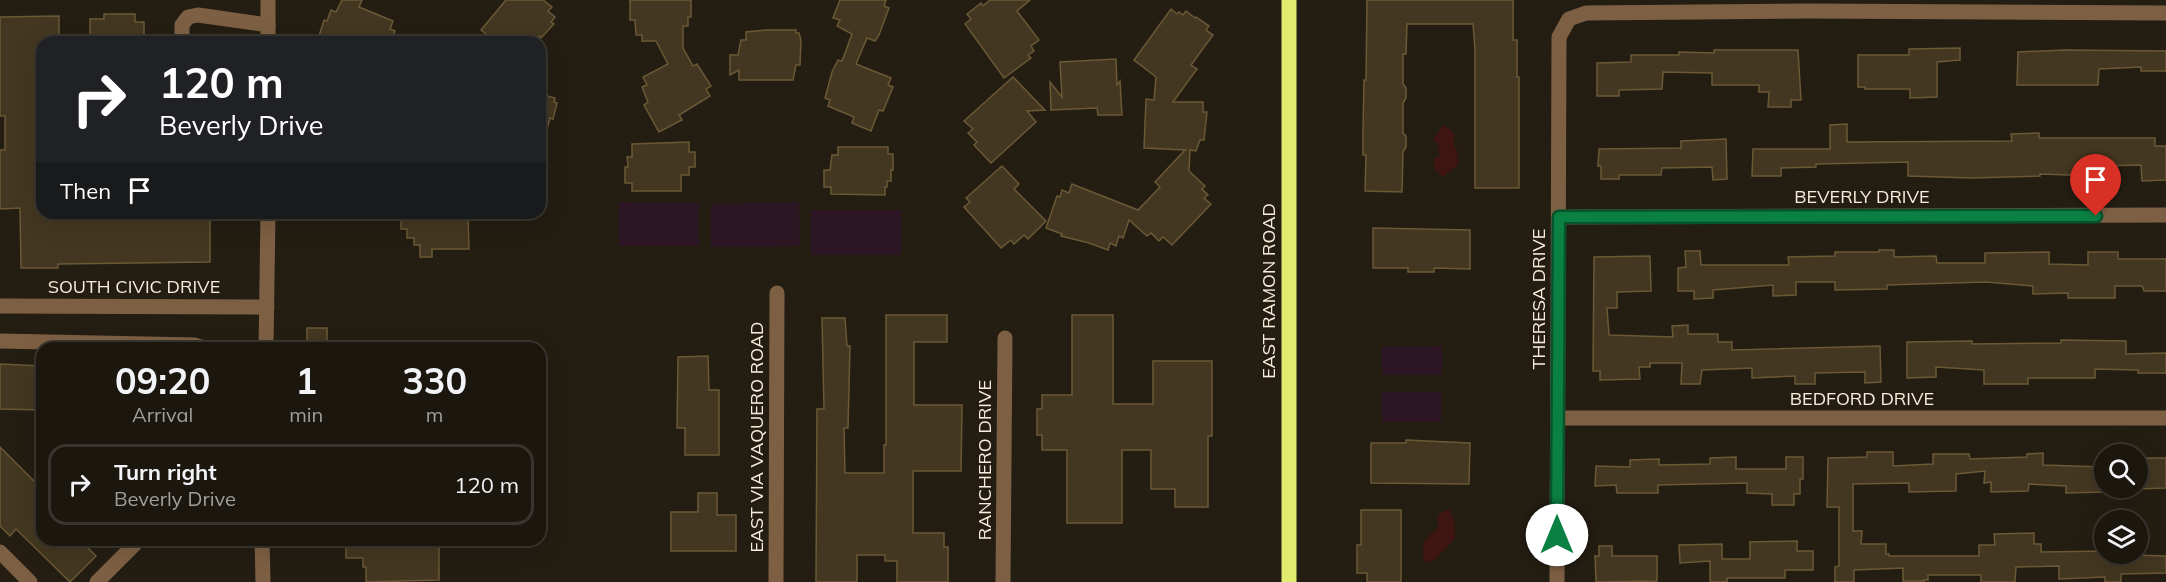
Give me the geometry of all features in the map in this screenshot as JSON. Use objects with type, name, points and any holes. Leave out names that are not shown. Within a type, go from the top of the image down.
[{"type":"main road","name":"EAST RAMON ROAD","points":[[1288,0],[1288,582]]},
{"type":"street","points":[[268,0],[268,36]]},
{"type":"street","points":[[1808,6],[2166,13]]},
{"type":"street","name":"THERESA DRIVE","points":[[1557,582],[1559,37],[1569,19],[1586,13],[1808,6]]},
{"type":"street","points":[[182,36],[182,25],[188,17],[198,15],[268,25]]},
{"type":"street","name":"BEVERLY DRIVE","points":[[1559,217],[2166,215]]},
{"type":"street","points":[[266,342],[268,219]]},
{"type":"street","name":"EAST VIA VAQUERO ROAD","points":[[776,582],[777,293]]},
{"type":"street","name":"SOUTH CIVIC DRIVE","points":[[0,306],[267,308]]},
{"type":"street","name":"RANCHERO DRIVE","points":[[1003,582],[1005,338]]},
{"type":"street","points":[[0,340],[78,342]]},
{"type":"street","name":"BEDFORD DRIVE","points":[[1558,418],[2166,418]]},
{"type":"street","points":[[97,582],[133,546]]},
{"type":"street","points":[[262,546],[262,582]]},
{"type":"street","points":[[0,552],[30,582]]},
{"type":"shaded area","points":[[1443,125],[1454,133],[1458,165],[1443,177],[1434,169],[1434,158],[1439,156],[1439,146],[1433,139]]},
{"type":"shaded area","points":[[619,202],[699,203],[699,246],[619,246]]},
{"type":"shaded area","points":[[799,202],[800,246],[711,247],[711,204]]},
{"type":"shaded area","points":[[811,210],[901,210],[901,255],[811,255]]},
{"type":"shaded area","points":[[1442,346],[1442,375],[1382,375],[1382,347]]},
{"type":"shaded area","points":[[1381,392],[1441,392],[1441,422],[1382,422]]},
{"type":"shaded area","points":[[1448,509],[1454,518],[1455,539],[1433,561],[1423,562],[1423,542],[1438,528],[1438,515]]},
{"type":"building","points":[[342,0],[362,0],[359,7],[393,21],[390,29],[395,31],[393,36],[319,36],[324,20],[327,21],[331,10],[336,12]]},
{"type":"building","points":[[506,0],[543,0],[552,7],[548,11],[555,17],[551,22],[554,24],[543,36],[486,36],[481,30]]},
{"type":"building","points":[[630,0],[691,0],[691,17],[688,17],[688,26],[683,26],[683,48],[693,66],[697,64],[711,86],[706,89],[710,96],[679,115],[682,120],[659,132],[644,105],[648,102],[642,87],[647,85],[643,77],[668,64],[656,41],[642,41],[642,35],[636,35],[635,20],[630,20]]},
{"type":"building","points":[[840,0],[886,0],[884,6],[889,8],[879,35],[875,41],[867,38],[856,64],[891,78],[888,85],[893,87],[883,111],[879,110],[871,131],[852,123],[854,117],[828,106],[830,100],[825,98],[832,72],[838,60],[842,61],[852,34],[837,26],[840,20],[833,18]]},
{"type":"building","points":[[990,0],[1030,0],[1017,11],[1039,40],[1031,46],[1034,51],[1028,55],[1031,58],[1004,78],[965,24],[971,19],[967,14],[981,3],[983,6]]},
{"type":"building","points":[[1367,0],[1513,0],[1513,40],[1517,40],[1517,77],[1519,77],[1519,188],[1475,188],[1473,24],[1407,24],[1406,54],[1403,54],[1403,84],[1406,88],[1406,98],[1403,103],[1403,133],[1406,136],[1406,147],[1403,152],[1402,192],[1365,191],[1366,155],[1363,155],[1363,129]]},
{"type":"building","points":[[1171,9],[1177,14],[1179,12],[1183,15],[1186,11],[1196,17],[1209,26],[1206,30],[1213,35],[1191,65],[1197,69],[1173,102],[1203,102],[1203,112],[1207,112],[1204,140],[1200,140],[1196,151],[1190,150],[1189,171],[1205,186],[1202,189],[1208,195],[1204,198],[1211,204],[1172,245],[1163,237],[1159,241],[1151,233],[1147,236],[1129,220],[1123,238],[1119,236],[1116,246],[1110,243],[1108,250],[1061,236],[1062,234],[1046,228],[1057,196],[1060,197],[1062,190],[1069,193],[1072,184],[1138,210],[1160,187],[1155,182],[1185,150],[1144,148],[1146,99],[1154,100],[1156,77],[1134,60]]},
{"type":"building","points":[[104,14],[135,14],[135,22],[144,22],[144,36],[90,36],[90,19],[104,19]]},
{"type":"building","points":[[59,16],[59,36],[36,36],[36,219],[210,219],[210,262],[58,264],[58,268],[21,268],[20,208],[0,209],[0,150],[5,150],[5,116],[0,116],[0,17]]},
{"type":"building","points":[[796,30],[796,33],[799,33],[800,65],[796,65],[793,80],[739,80],[739,70],[730,75],[730,55],[738,55],[741,40],[746,40],[746,32]]},
{"type":"building","points":[[1960,48],[1960,60],[1937,62],[1937,97],[1910,98],[1910,89],[1858,87],[1858,55],[1909,55],[1909,49]]},
{"type":"building","points":[[1714,50],[1798,50],[1801,100],[1791,100],[1791,107],[1768,107],[1769,92],[1759,92],[1759,85],[1712,85],[1712,73],[1663,72],[1662,89],[1619,90],[1619,96],[1597,96],[1597,63],[1631,62],[1631,55],[1679,55],[1679,52],[1714,53]]},
{"type":"building","points":[[2166,51],[2166,71],[2141,71],[2141,67],[2099,69],[2098,85],[2017,85],[2018,52]]},
{"type":"building","points":[[1116,59],[1122,115],[1098,115],[1097,108],[1051,110],[1050,82],[1062,97],[1060,62]]},
{"type":"building","points":[[1013,77],[1045,110],[1027,111],[1036,122],[991,163],[974,145],[977,142],[968,133],[973,129],[964,121]]},
{"type":"building","points":[[546,96],[555,98],[554,102],[557,103],[553,119],[550,118],[546,133]]},
{"type":"building","points":[[1847,124],[1847,142],[2012,141],[2011,134],[2039,133],[2039,138],[2155,138],[2155,146],[2166,146],[2166,180],[2142,181],[2141,165],[2098,166],[2097,176],[2040,174],[2040,176],[1972,178],[1908,176],[1908,162],[1816,164],[1816,167],[1781,168],[1781,176],[1752,176],[1753,149],[1830,149],[1830,125]]},
{"type":"building","points":[[1726,139],[1727,179],[1713,180],[1712,167],[1662,168],[1661,175],[1619,175],[1619,179],[1601,179],[1601,166],[1598,166],[1599,149],[1681,148],[1681,141]]},
{"type":"building","points":[[689,142],[689,152],[695,152],[695,167],[689,167],[689,175],[681,175],[681,191],[632,191],[632,183],[625,183],[625,167],[628,167],[627,157],[632,157],[632,144]]},
{"type":"building","points":[[838,147],[888,147],[888,154],[893,154],[893,170],[891,170],[891,181],[887,181],[887,187],[885,187],[885,195],[831,194],[831,187],[824,187],[824,170],[830,170],[832,155],[838,155]]},
{"type":"building","points":[[1002,166],[1019,184],[1014,189],[1046,221],[1028,239],[1024,235],[1014,244],[1011,240],[1001,248],[964,207],[970,202],[966,198]]},
{"type":"building","points":[[401,219],[468,219],[469,249],[432,249],[432,257],[420,257],[420,245],[414,245],[414,238],[407,238],[407,229],[401,229]]},
{"type":"building","points":[[1373,228],[1470,230],[1470,269],[1434,268],[1434,272],[1408,272],[1408,268],[1373,268]]},
{"type":"building","points":[[1879,250],[1894,250],[1894,257],[1936,256],[1937,263],[1985,263],[1985,253],[2049,252],[2049,264],[2088,265],[2088,252],[2118,252],[2118,259],[2166,259],[2166,291],[2144,291],[2142,286],[2115,286],[2115,298],[2068,298],[2068,293],[2033,294],[2033,286],[1986,282],[1887,285],[1887,289],[1835,290],[1835,282],[1796,282],[1796,295],[1773,296],[1773,285],[1713,290],[1713,298],[1694,299],[1694,291],[1678,291],[1678,268],[1686,267],[1685,251],[1700,251],[1701,265],[1789,265],[1788,257],[1835,256],[1835,252],[1879,252]]},
{"type":"building","points":[[1650,256],[1651,291],[1617,292],[1617,308],[1607,308],[1609,335],[1673,337],[1672,326],[1688,325],[1688,334],[1718,334],[1718,342],[1732,342],[1732,350],[1880,346],[1881,382],[1865,383],[1865,372],[1815,373],[1815,384],[1795,384],[1795,376],[1752,378],[1752,368],[1702,370],[1700,384],[1681,384],[1682,363],[1650,363],[1650,367],[1639,367],[1640,379],[1600,380],[1600,371],[1593,371],[1594,257]]},
{"type":"building","points":[[886,315],[947,315],[947,342],[914,342],[914,405],[962,405],[961,471],[913,471],[913,533],[944,533],[944,547],[948,547],[948,582],[897,582],[897,561],[885,561],[885,555],[857,555],[857,582],[816,582],[817,409],[824,409],[822,318],[845,318],[847,346],[850,346],[848,428],[844,428],[845,473],[884,473]]},
{"type":"building","points":[[1072,315],[1113,315],[1113,404],[1153,404],[1153,361],[1212,361],[1212,436],[1208,436],[1208,507],[1175,507],[1175,489],[1151,489],[1151,450],[1122,450],[1122,523],[1067,523],[1067,450],[1042,450],[1042,435],[1037,435],[1037,409],[1042,409],[1042,395],[1072,395]]},
{"type":"building","points":[[307,328],[327,328],[327,342],[307,342]]},
{"type":"building","points":[[2061,340],[2126,341],[2126,354],[2166,353],[2166,373],[2095,369],[2095,378],[2028,378],[2028,384],[1984,384],[1984,370],[1936,367],[1936,377],[1907,378],[1907,342],[2061,343]]},
{"type":"building","points":[[708,356],[709,390],[719,390],[719,455],[685,455],[685,428],[677,428],[678,357]]},
{"type":"building","points":[[0,364],[36,366],[36,410],[0,409]]},
{"type":"building","points":[[1406,440],[1470,443],[1469,484],[1371,483],[1371,443],[1406,443]]},
{"type":"building","points":[[0,447],[36,483],[36,546],[86,546],[96,556],[70,582],[16,529],[10,536],[0,526]]},
{"type":"building","points":[[1867,452],[1893,452],[1893,466],[1933,464],[1933,454],[1969,454],[1970,459],[2027,457],[2027,454],[2043,453],[2043,465],[2094,467],[2094,492],[2066,493],[2066,486],[2029,484],[2028,491],[1991,492],[1991,482],[1984,483],[1985,471],[1956,474],[1956,491],[1909,492],[1909,483],[1853,484],[1853,531],[1862,531],[1861,544],[1886,544],[1886,554],[1889,556],[1979,556],[1979,545],[1995,545],[1994,534],[2034,533],[2034,544],[2041,544],[2041,552],[2094,551],[2094,564],[2148,564],[2148,555],[2166,556],[2166,573],[2121,574],[2121,582],[2105,582],[2105,577],[2059,579],[2059,566],[2016,567],[2015,582],[1981,582],[1981,575],[1928,575],[1928,580],[1924,581],[1903,581],[1903,568],[1854,570],[1854,582],[1835,582],[1835,567],[1839,566],[1839,507],[1827,507],[1828,458],[1867,457]]},
{"type":"building","points":[[1736,457],[1736,469],[1786,469],[1786,457],[1803,457],[1803,479],[1800,479],[1800,494],[1794,494],[1794,505],[1772,505],[1772,494],[1747,493],[1747,483],[1658,485],[1658,493],[1617,493],[1616,485],[1595,486],[1596,466],[1630,467],[1630,460],[1659,459],[1659,465],[1710,464],[1710,458]]},
{"type":"building","points":[[2148,458],[2166,458],[2166,488],[2148,489]]},
{"type":"building","points":[[698,493],[717,493],[717,515],[736,515],[736,551],[671,551],[671,512],[698,512]]},
{"type":"building","points":[[1361,510],[1401,510],[1401,582],[1367,582],[1367,573],[1357,573],[1357,545],[1361,545]]},
{"type":"building","points":[[1797,541],[1797,551],[1813,551],[1813,570],[1785,570],[1785,578],[1727,578],[1727,582],[1710,582],[1710,561],[1680,563],[1679,545],[1722,544],[1722,559],[1750,559],[1750,542]]},
{"type":"building","points":[[346,546],[439,546],[439,580],[366,582],[366,567],[363,567],[363,558],[346,558]]},
{"type":"building","points":[[1599,546],[1612,546],[1612,556],[1657,556],[1657,581],[1596,582],[1595,556],[1599,556]]},
{"type":"route","points":[[1557,535],[1559,217],[2096,216]]}]
